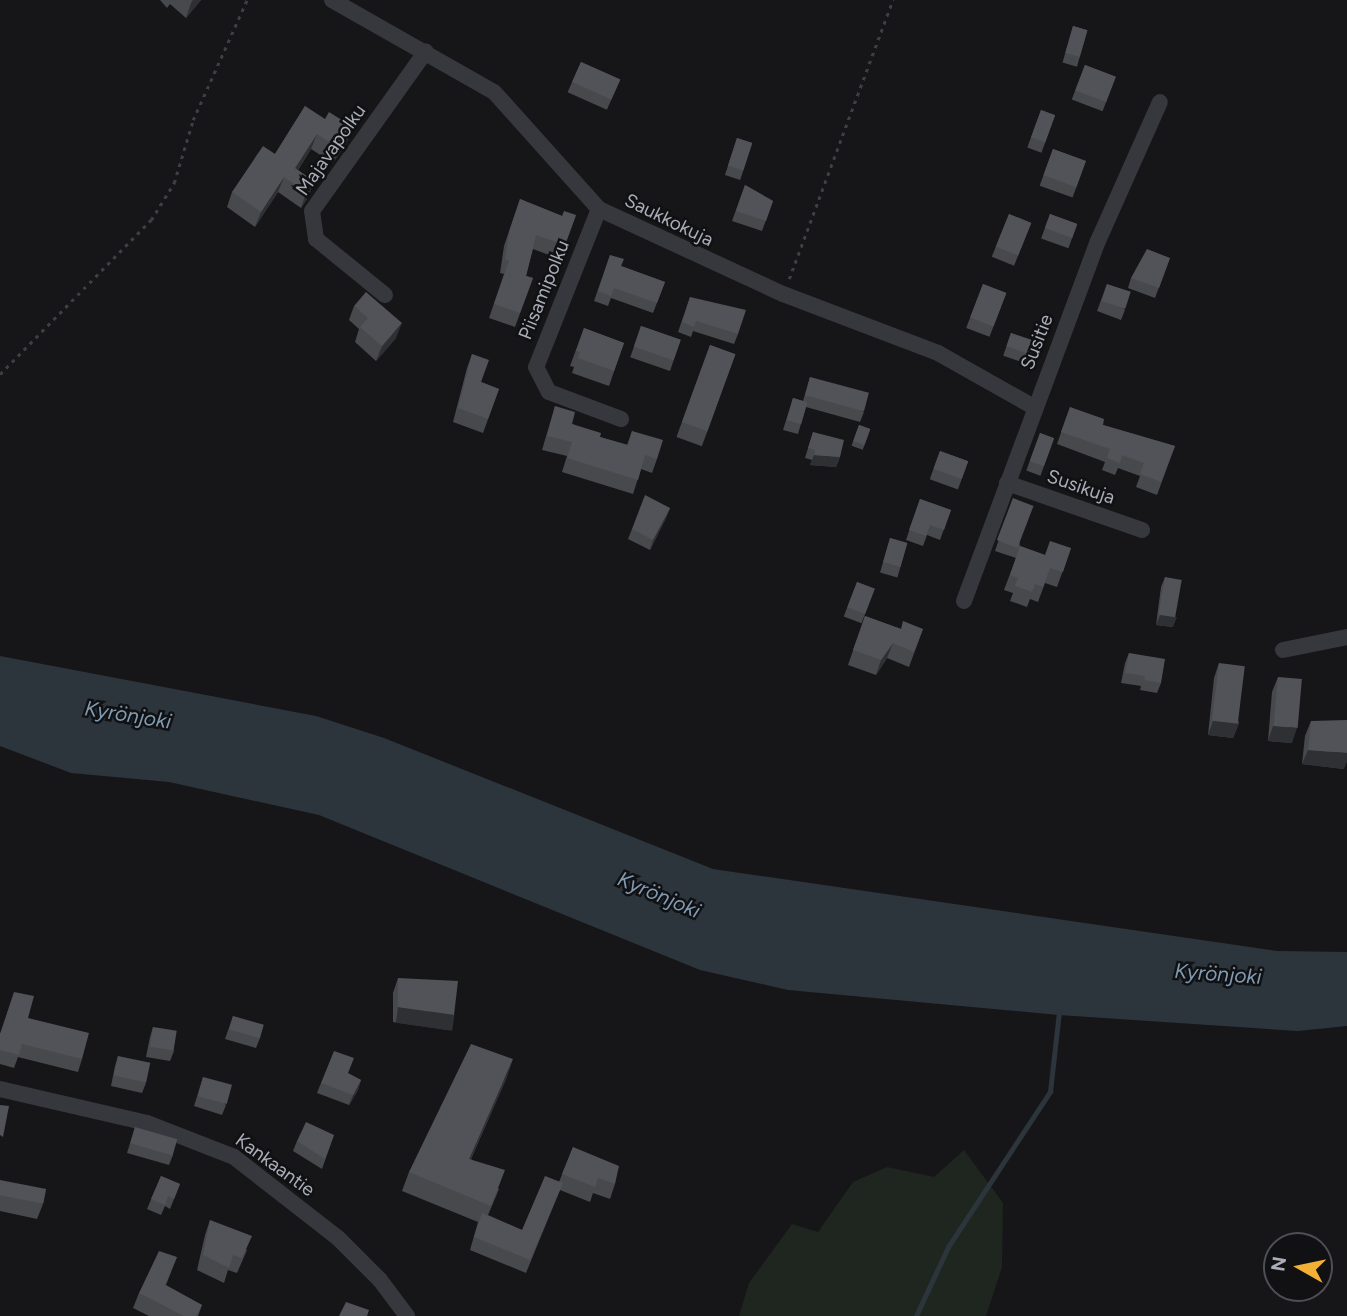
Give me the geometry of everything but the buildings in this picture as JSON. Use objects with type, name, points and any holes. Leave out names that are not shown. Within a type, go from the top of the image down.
[{"type":"street","name":"Saukkokuja","points":[[332,0],[494,92],[598,209],[783,294],[938,354],[1034,407]]},
{"type":"street","name":"Majavapolku","points":[[385,295],[316,239],[312,211],[426,51]]},
{"type":"street","name":"Susitie","points":[[964,601],[1098,241],[1160,102]]},
{"type":"street","name":"Piisamipolku","points":[[598,209],[536,367],[549,392],[621,419]]},
{"type":"street","name":"Susikuja","points":[[1007,483],[1142,530]]},
{"type":"street","points":[[1283,650],[1347,638]]},
{"type":"street","name":"Kankaantie","points":[[0,1089],[147,1123],[234,1157],[338,1238],[407,1316]]},
{"type":"path","points":[[0,374],[151,220],[174,183],[193,120],[247,0]]},
{"type":"path","points":[[783,294],[893,0]]},
{"type":"shaded area","points":[[964,1150],[1003,1203],[1002,1267],[986,1316],[739,1316],[749,1283],[792,1224],[818,1232],[853,1182],[887,1167],[934,1177]]},
{"type":"water","name":"Kyrönjoki","points":[[0,656],[316,716],[384,738],[713,869],[1277,951],[1347,952],[1347,1026],[1298,1031],[1059,1015],[788,990],[700,970],[319,815],[169,782],[71,773],[0,746]]},
{"type":"waterway","points":[[916,1316],[948,1247],[1050,1092],[1059,1012]]}]
